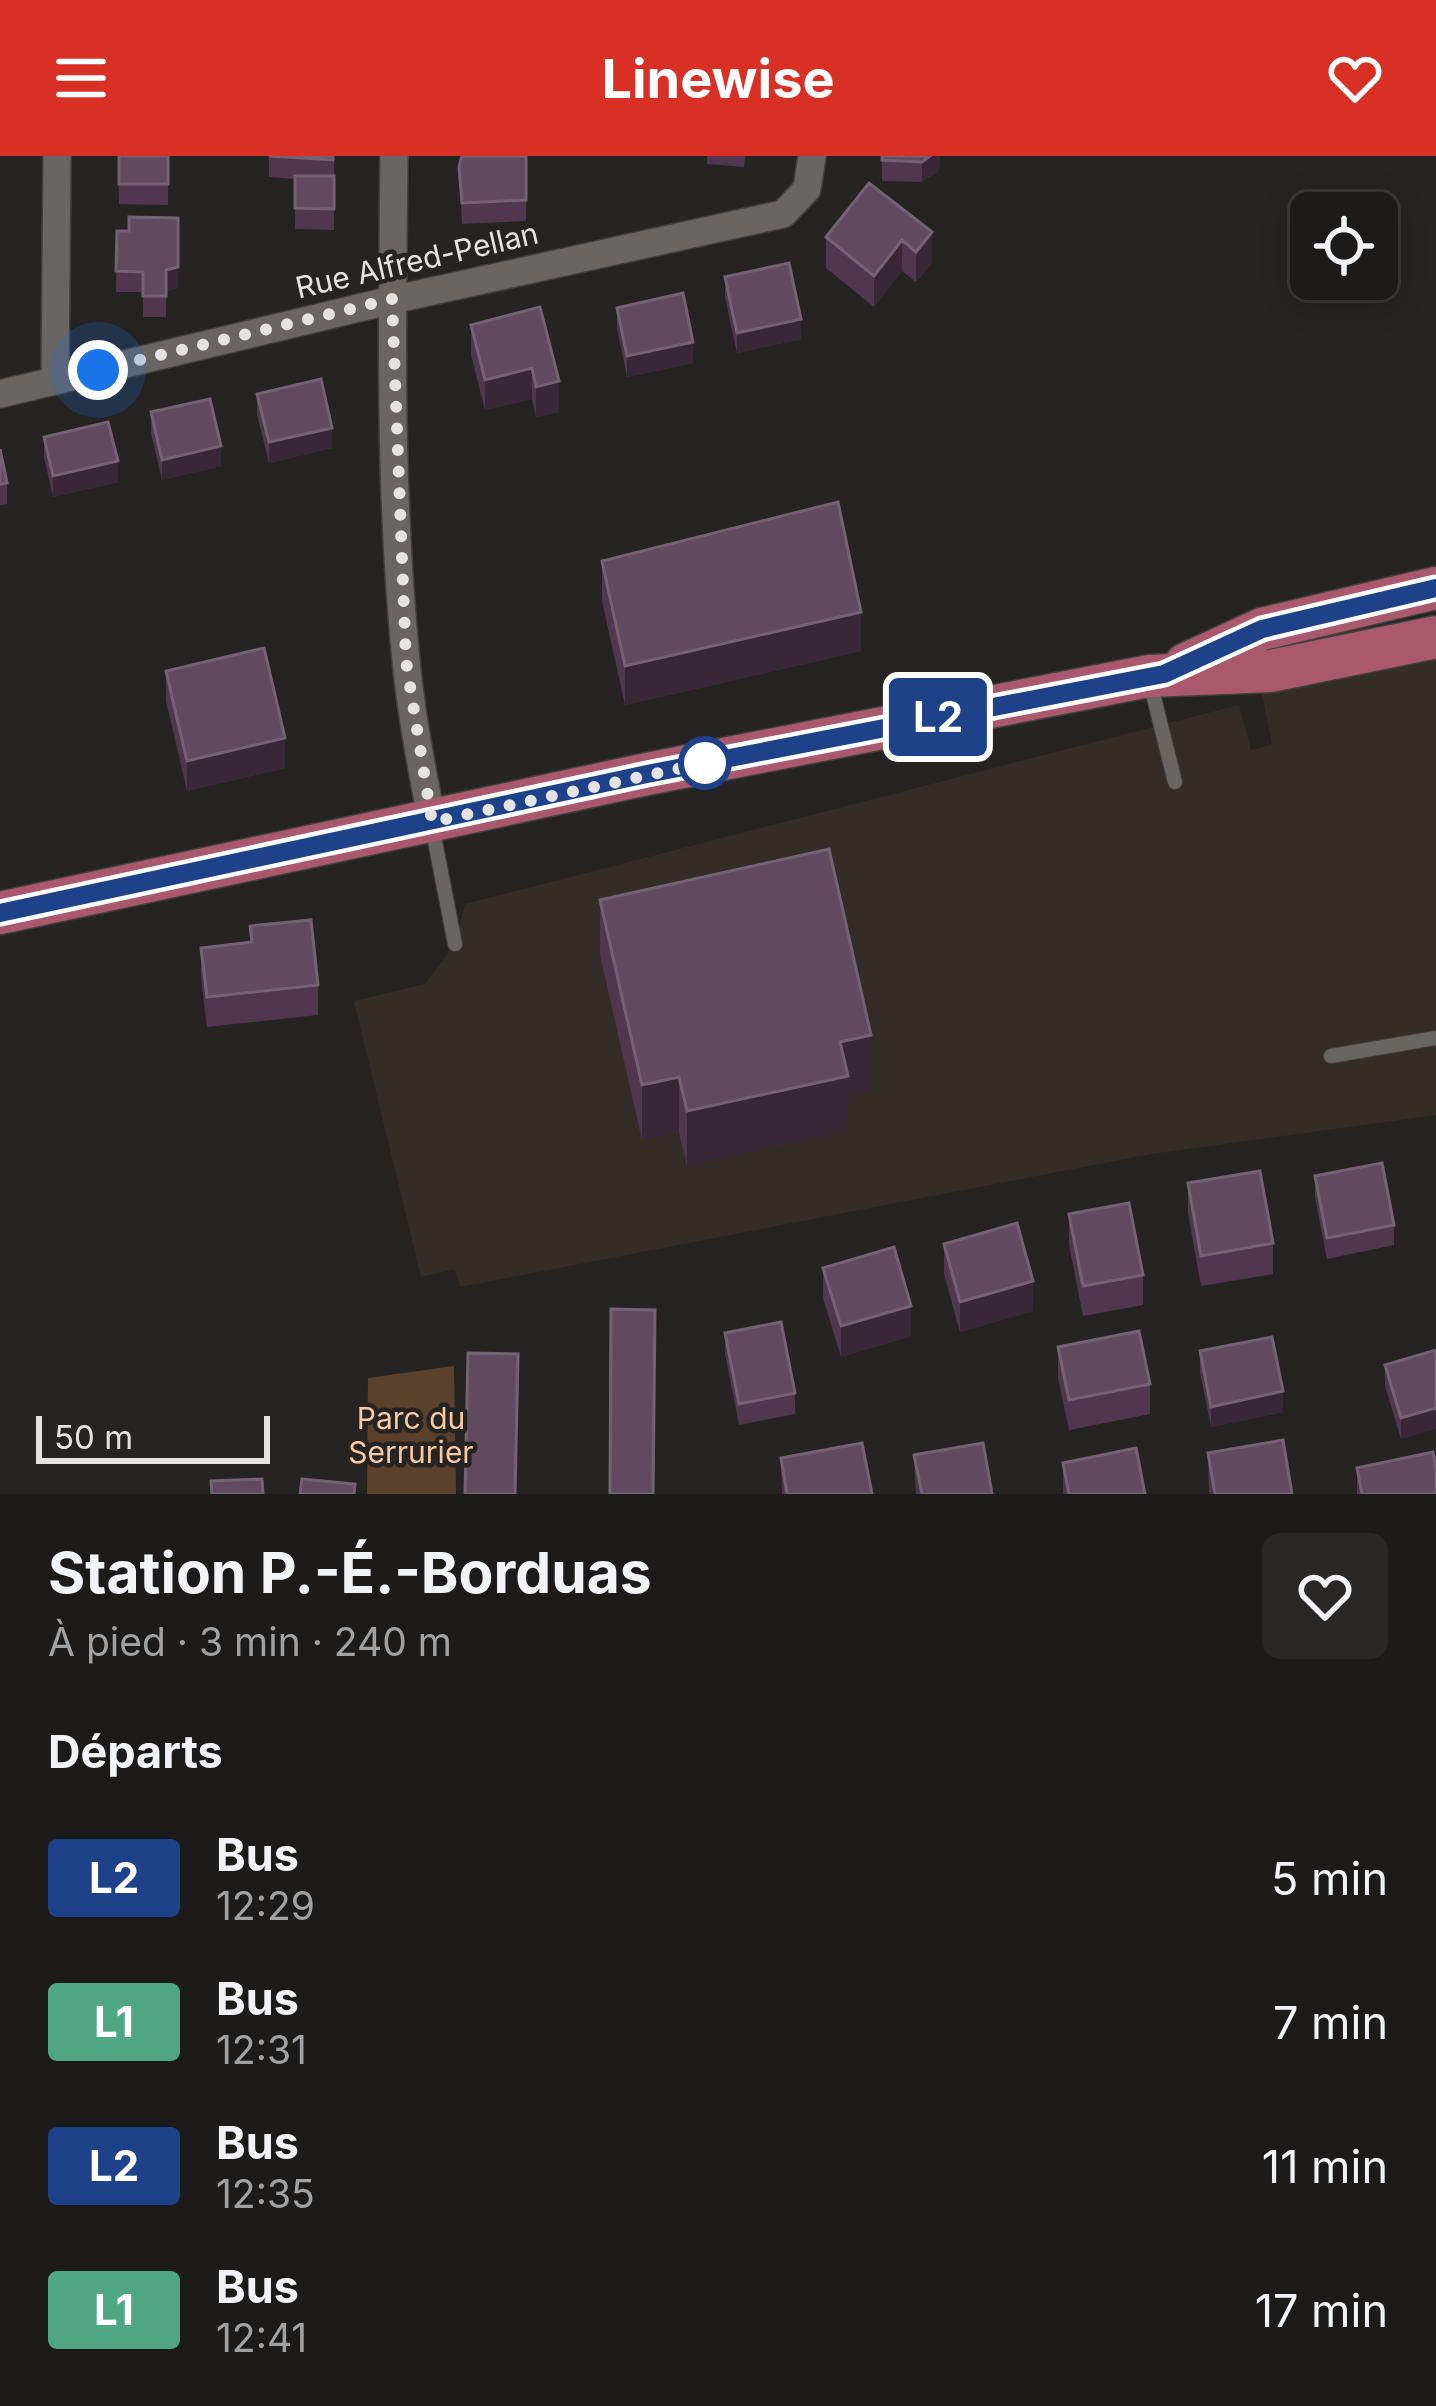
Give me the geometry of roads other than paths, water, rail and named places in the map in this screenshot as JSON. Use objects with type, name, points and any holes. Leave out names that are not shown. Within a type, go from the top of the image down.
[{"type":"main road","points":[[1156,675],[1262,629],[1436,587]]},
{"type":"main road","points":[[0,913],[647,774],[1156,675],[1271,671],[1436,637]]},
{"type":"street","points":[[56,381],[57,156]]},
{"type":"street","points":[[394,156],[392,299],[406,661],[432,822]]},
{"type":"street","name":"Rue Alfred-Pellan","points":[[0,394],[392,299],[783,214],[808,189],[812,156]]},
{"type":"lane","points":[[1156,675],[1174,782]]},
{"type":"lane","points":[[432,822],[455,944]]},
{"type":"lane","points":[[1330,1056],[1436,1038]]},
{"type":"park label","name":"Parc du Serrurier","points":[[411,1436]]}]
